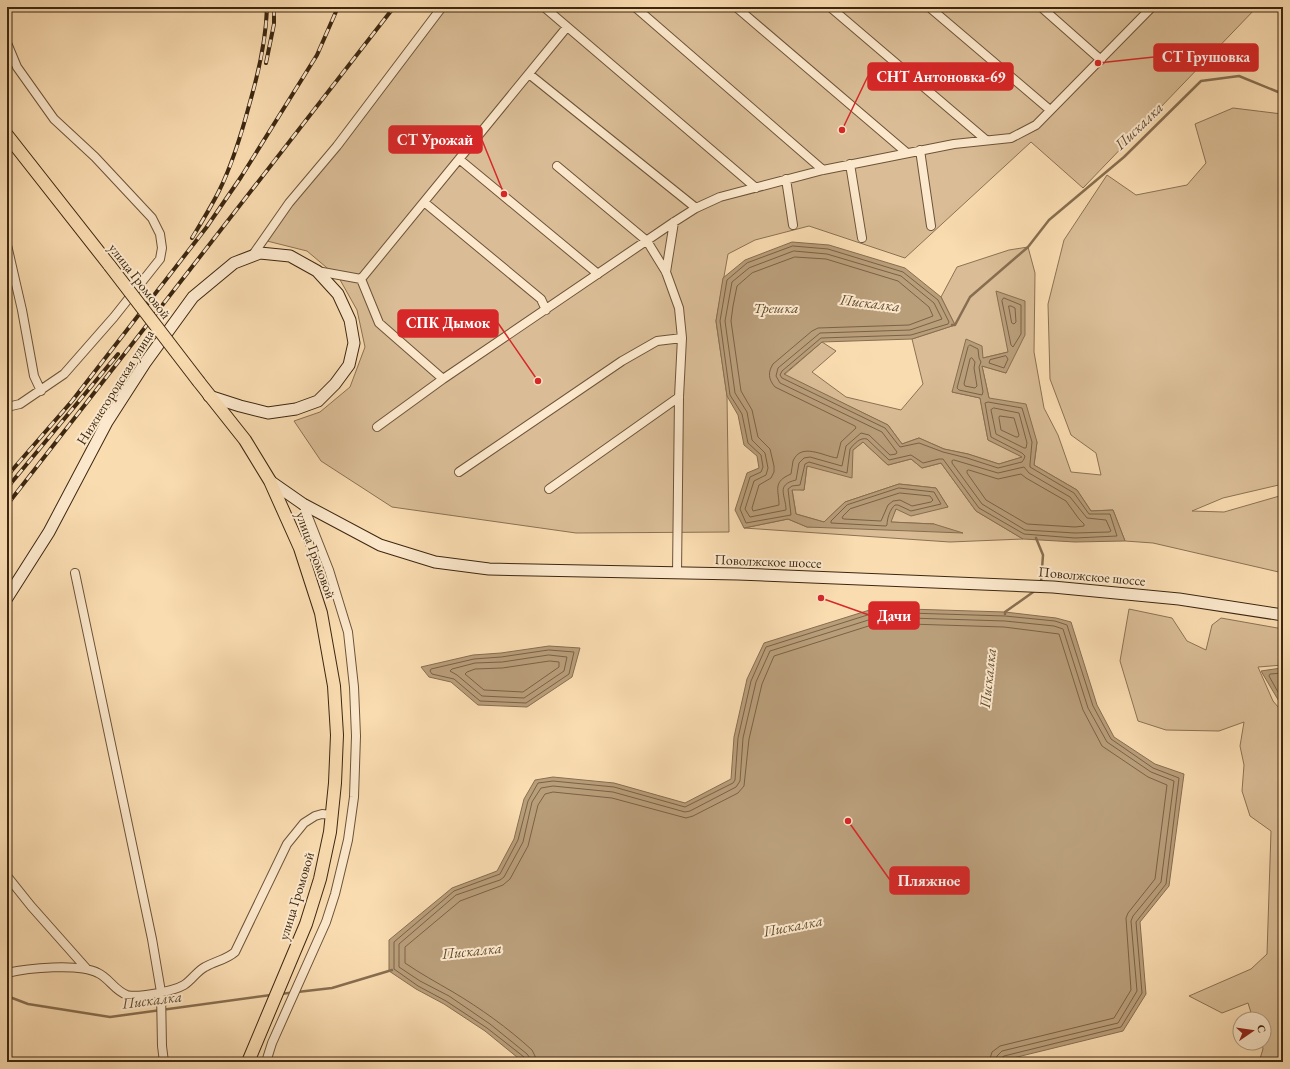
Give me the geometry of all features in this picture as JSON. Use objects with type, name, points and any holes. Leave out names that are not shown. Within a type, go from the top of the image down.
[{"type":"main road","name":"улица Громовой","points":[[7,135],[110,266],[198,382],[245,440],[270,481],[300,548],[322,613],[334,686],[337,735],[335,783],[330,832],[320,879],[306,924],[248,1062]]},
{"type":"main road","name":"Нижнегородская улица","points":[[7,598],[49,532],[108,422],[145,363],[194,297],[234,263],[260,253],[290,256],[317,271],[338,294],[350,320],[354,343],[349,365],[335,384],[318,401],[296,409],[268,413],[209,396]]},
{"type":"main road","name":"Поволжское шоссе","points":[[270,481],[303,504],[380,545],[435,562],[489,569],[677,574],[738,574],[1053,587],[1179,599],[1283,615]]},
{"type":"street","points":[[251,257],[289,203],[336,146],[442,7]]},
{"type":"street","points":[[544,7],[756,188]]},
{"type":"street","points":[[635,7],[823,170]]},
{"type":"street","points":[[736,7],[907,153]]},
{"type":"street","points":[[830,7],[986,140]]},
{"type":"street","points":[[929,7],[1050,110]]},
{"type":"street","points":[[1041,7],[1101,60]]},
{"type":"street","points":[[377,427],[443,379],[674,222],[696,208],[720,197],[786,179],[850,164],[954,144],[1012,138],[1036,125],[1150,8]]},
{"type":"street","points":[[360,279],[567,27]]},
{"type":"street","points":[[7,42],[17,67],[54,119],[95,157],[152,218],[160,234],[162,248],[160,259],[114,317],[64,374],[20,404],[7,407]]},
{"type":"street","points":[[529,74],[696,208]]},
{"type":"street","points":[[920,150],[931,226]]},
{"type":"street","points":[[459,159],[598,274]]},
{"type":"street","points":[[850,164],[862,238]]},
{"type":"street","points":[[557,166],[647,241],[666,272],[678,308],[682,338],[679,397],[677,574]]},
{"type":"street","points":[[786,179],[793,225]]},
{"type":"street","points":[[424,202],[541,300],[546,310]]},
{"type":"street","points":[[666,272],[674,222]]},
{"type":"street","points":[[7,244],[22,310],[34,376],[41,391]]},
{"type":"street","points":[[317,271],[360,279]]},
{"type":"street","points":[[360,279],[378,323],[443,379]]},
{"type":"street","points":[[459,472],[622,362],[657,341],[682,338]]},
{"type":"street","points":[[550,489],[679,397]]},
{"type":"street","points":[[266,1062],[272,1043],[326,922],[335,894],[348,840],[354,797],[356,736],[354,687],[348,632],[329,570],[303,504]]},
{"type":"street","points":[[75,573],[152,938],[161,992],[162,1046],[164,1062]]},
{"type":"street","points":[[7,973],[33,968],[86,968],[98,973],[107,979],[116,989],[127,995],[161,992],[185,985],[204,967],[228,958],[235,952],[287,844],[304,823],[315,816],[322,814],[332,815]]},
{"type":"street","points":[[7,876],[30,906],[86,968]]},
{"type":"shaded area","points":[[442,7],[1257,7],[1083,188],[1031,142],[905,258],[809,226],[755,240],[728,254],[716,321],[727,396],[729,532],[576,533],[392,507],[321,461],[294,421],[320,412],[350,387],[365,347],[357,310],[339,278],[307,251],[263,240]]},
{"type":"shaded area","points":[[1233,108],[1282,114],[1283,116],[1283,484],[1223,498],[1192,511],[1224,512],[1283,495],[1283,573],[1153,543],[1125,541],[1113,510],[1091,511],[1077,490],[1034,465],[1037,442],[989,398],[982,366],[1006,373],[1008,352],[983,358],[952,392],[980,398],[988,440],[1023,457],[999,464],[968,454],[944,449],[919,438],[902,444],[888,425],[784,375],[822,342],[836,351],[812,372],[846,397],[901,410],[923,384],[912,339],[955,325],[941,297],[957,267],[1009,250],[1028,247],[1035,273],[1034,352],[1044,408],[1058,435],[1071,472],[1101,475],[1096,453],[1071,435],[1050,379],[1048,304],[1064,240],[1107,175],[1136,195],[1187,185],[1206,163],[1195,124]]},
{"type":"shaded area","points":[[863,442],[888,465],[911,459],[922,468],[941,463],[976,511],[1023,539],[950,542],[744,528],[788,519],[807,527],[934,524],[890,522],[896,509],[948,507],[936,488],[899,484],[845,502],[824,522],[796,514],[792,489],[804,490],[807,466],[853,450]]},
{"type":"shaded area","points":[[1129,609],[1172,618],[1187,641],[1206,650],[1212,625],[1221,618],[1283,629],[1283,665],[1258,667],[1273,701],[1283,713],[1283,1062],[1259,1062],[1262,1051],[1272,1051],[1272,1011],[1250,1011],[1248,1003],[1222,1013],[1189,996],[1251,969],[1267,954],[1271,831],[1250,816],[1242,791],[1244,765],[1240,746],[1244,722],[1219,731],[1166,730],[1138,721],[1120,661]]},
{"type":"water","name":"Трешка","points":[[792,242],[829,245],[905,268],[941,297],[955,325],[912,339],[822,342],[784,374],[888,425],[902,444],[919,438],[944,449],[968,454],[999,464],[1022,457],[988,440],[980,398],[952,392],[966,339],[982,346],[983,358],[1008,352],[996,291],[1025,301],[1025,335],[1006,373],[982,366],[989,398],[1026,404],[1037,442],[1034,465],[1077,490],[1091,511],[1113,510],[1125,541],[1075,542],[1023,539],[976,511],[941,463],[922,468],[911,459],[888,465],[863,442],[853,450],[852,478],[807,466],[804,490],[792,490],[796,514],[824,522],[845,502],[899,484],[936,488],[948,507],[911,516],[896,509],[891,522],[934,524],[963,533],[807,527],[788,519],[744,528],[735,510],[747,473],[759,468],[757,456],[744,445],[738,415],[727,396],[716,321],[723,278],[745,260]]},
{"type":"water","points":[[876,608],[1005,612],[1056,618],[1071,622],[1097,705],[1114,737],[1155,764],[1184,774],[1169,886],[1140,922],[1146,994],[1123,1031],[997,1062],[523,1062],[485,1031],[389,971],[389,940],[452,888],[497,871],[514,839],[524,799],[535,780],[553,777],[614,783],[685,803],[731,779],[734,737],[747,679],[764,643]]},
{"type":"water","points":[[549,646],[580,648],[572,677],[527,707],[478,705],[451,682],[429,677],[421,667],[473,655],[501,653]]},
{"type":"water","points":[[1283,669],[1283,708],[1261,671]]},
{"type":"waterway","name":"Пискалка","points":[[952,325],[955,325],[970,297],[1028,247],[1049,220],[1124,157],[1201,81],[1239,76],[1283,94]]},
{"type":"waterway","name":"Пискалка","points":[[1036,538],[1043,555],[1041,583]]},
{"type":"waterway","name":"Пискалка","points":[[1005,614],[1005,612],[1036,590]]},
{"type":"waterway","name":"Пискалка","points":[[280,994],[332,988],[392,970]]},
{"type":"waterway","name":"Пискалка","points":[[7,996],[28,1004],[110,1017],[271,995]]},
{"type":"railway","points":[[192,238],[219,191],[229,170],[237,147],[259,67],[264,43],[267,7]]},
{"type":"railway","points":[[266,63],[274,24],[274,7]]},
{"type":"railway","points":[[7,476],[72,401],[206,228],[241,177],[317,55],[338,7]]},
{"type":"railway","points":[[7,505],[394,7]]},
{"type":"railway","points":[[7,488],[118,354]]},
{"type":"place","name":"СТ Грушовка","points":[[1098,63]]},
{"type":"place","name":"СНТ Антоновка-69","points":[[842,130]]},
{"type":"place","name":"СТ Урожай","points":[[504,194]]},
{"type":"place","name":"СПК Дымок","points":[[538,381]]},
{"type":"place","name":"Дачи","points":[[821,598]]},
{"type":"place","name":"Пляжное","points":[[848,821]]}]
